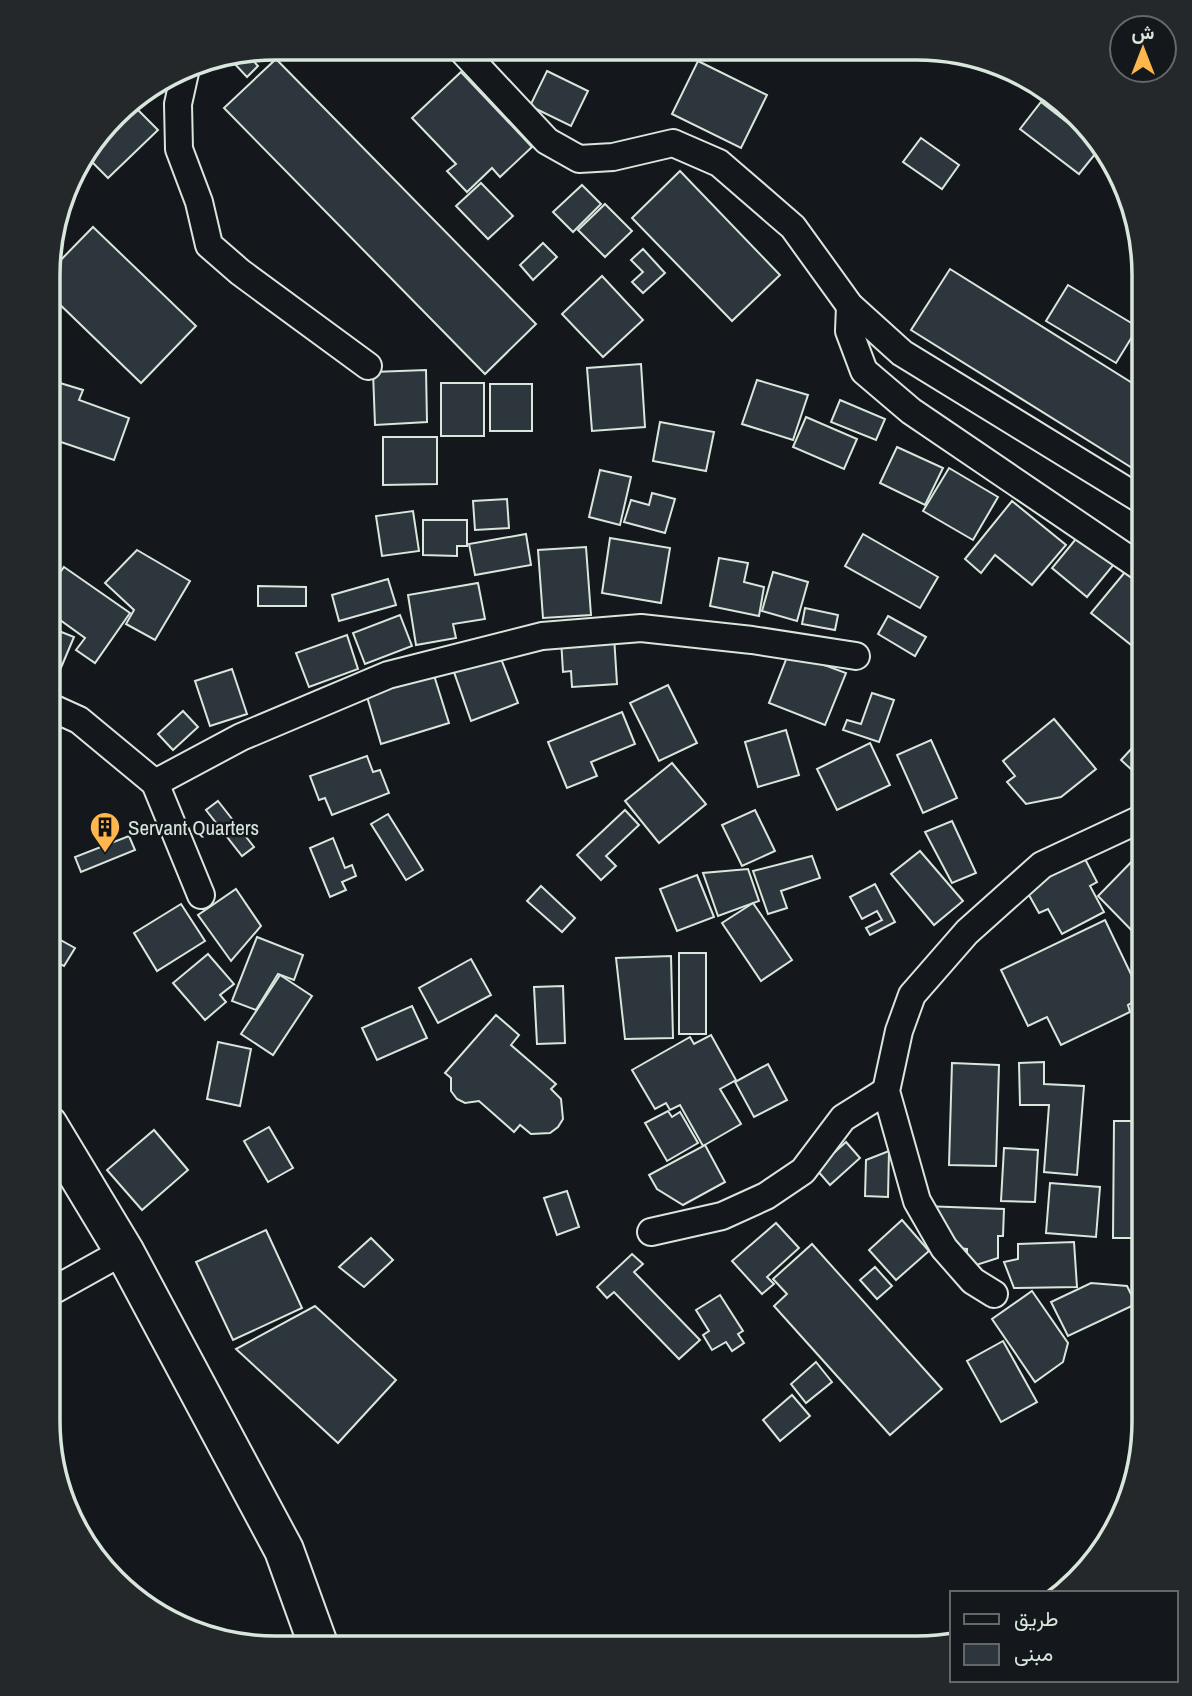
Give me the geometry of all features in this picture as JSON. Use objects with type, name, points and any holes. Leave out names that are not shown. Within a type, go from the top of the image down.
[{"type":"main road","points":[[59,1143],[124,1251],[284,1550],[315,1636]]},
{"type":"street","points":[[471,60],[547,141],[579,159],[613,157],[673,143],[719,163],[793,227],[850,306],[902,353],[1133,495]]},
{"type":"street","points":[[183,80],[178,104],[179,149],[199,202],[209,245],[240,272],[368,366]]},
{"type":"street","points":[[850,306],[849,331],[864,371],[911,411],[1133,562]]},
{"type":"street","points":[[155,783],[241,737],[388,675],[542,636],[641,628],[752,640],[856,656]]},
{"type":"street","points":[[59,711],[79,720],[155,783],[201,895]]},
{"type":"street","points":[[994,1294],[973,1281],[944,1248],[917,1201],[886,1091],[899,1031],[912,995],[967,932],[1042,865],[1133,822]]},
{"type":"street","points":[[651,1232],[722,1216],[766,1196],[803,1171],[843,1118],[886,1091]]},
{"type":"street","points":[[59,1287],[124,1251]]},
{"type":"building","points":[[277,60],[536,324],[485,374],[224,108]]},
{"type":"building","points":[[253,61],[258,66],[247,77],[234,64]]},
{"type":"building","points":[[698,61],[767,95],[741,148],[672,114]]},
{"type":"building","points":[[547,71],[588,91],[571,126],[530,106]]},
{"type":"building","points":[[461,72],[532,147],[500,177],[492,168],[467,192],[447,171],[456,164],[412,118]]},
{"type":"building","points":[[1041,102],[1073,127],[1095,154],[1079,174],[1020,129]]},
{"type":"building","points":[[138,110],[158,130],[108,178],[92,162],[104,143]]},
{"type":"building","points":[[921,138],[959,165],[942,189],[903,162]]},
{"type":"building","points":[[680,171],[780,275],[732,321],[632,218]]},
{"type":"building","points":[[481,183],[513,216],[488,239],[456,206]]},
{"type":"building","points":[[582,185],[601,204],[573,232],[553,212]]},
{"type":"building","points":[[605,204],[632,231],[605,257],[578,230]]},
{"type":"building","points":[[93,227],[196,326],[141,383],[59,304],[60,261]]},
{"type":"building","points":[[543,243],[557,257],[533,280],[520,265]]},
{"type":"building","points":[[643,249],[665,273],[643,293],[632,282],[643,272],[631,260]]},
{"type":"building","points":[[950,269],[1133,383],[1133,468],[911,330]]},
{"type":"building","points":[[602,276],[643,320],[603,357],[562,314]]},
{"type":"building","points":[[1068,285],[1133,324],[1133,335],[1116,363],[1046,321]]},
{"type":"building","points":[[641,364],[645,427],[592,431],[587,368]]},
{"type":"building","points":[[426,370],[427,422],[375,425],[373,372]]},
{"type":"building","points":[[757,380],[808,395],[793,440],[742,424]]},
{"type":"building","points":[[60,383],[83,390],[79,400],[129,418],[114,460],[59,441]]},
{"type":"building","points":[[441,383],[484,383],[484,436],[441,436]]},
{"type":"building","points":[[490,384],[532,384],[532,431],[490,431]]},
{"type":"building","points":[[840,400],[885,419],[876,440],[831,422]]},
{"type":"building","points":[[806,417],[857,439],[844,469],[793,447]]},
{"type":"building","points":[[660,422],[714,432],[706,471],[653,461]]},
{"type":"building","points":[[383,437],[437,437],[437,484],[383,485]]},
{"type":"building","points":[[897,447],[943,468],[925,505],[880,483]]},
{"type":"building","points":[[949,468],[998,497],[973,540],[923,511]]},
{"type":"building","points":[[600,470],[631,477],[620,525],[589,517]]},
{"type":"building","points":[[652,493],[675,499],[665,533],[624,522],[631,500],[649,505]]},
{"type":"building","points":[[507,499],[509,528],[475,530],[473,501]]},
{"type":"building","points":[[1012,501],[1066,545],[1032,585],[995,555],[981,573],[965,559]]},
{"type":"building","points":[[413,511],[419,551],[382,556],[376,516]]},
{"type":"building","points":[[423,520],[467,520],[467,546],[457,546],[457,556],[423,555]]},
{"type":"building","points":[[526,534],[531,565],[475,575],[469,544]]},
{"type":"building","points":[[863,534],[938,577],[920,608],[845,566]]},
{"type":"building","points":[[1080,534],[1115,563],[1087,597],[1052,568]]},
{"type":"building","points":[[610,538],[670,548],[661,603],[602,593]]},
{"type":"building","points":[[586,547],[591,615],[543,618],[538,550]]},
{"type":"building","points":[[137,550],[190,581],[155,640],[126,624],[134,610],[105,583]]},
{"type":"building","points":[[719,558],[748,563],[744,582],[764,587],[759,616],[710,606]]},
{"type":"building","points":[[64,567],[130,613],[95,663],[76,650],[85,638],[59,619],[59,574]]},
{"type":"building","points":[[773,572],[808,582],[797,621],[762,611]]},
{"type":"building","points":[[1125,572],[1133,579],[1133,646],[1091,613]]},
{"type":"building","points":[[388,579],[396,605],[339,621],[332,595]]},
{"type":"building","points":[[478,583],[485,619],[453,624],[456,638],[416,645],[408,595]]},
{"type":"building","points":[[258,586],[306,587],[306,606],[258,606]]},
{"type":"building","points":[[805,608],[838,615],[835,630],[802,624]]},
{"type":"building","points":[[400,615],[412,646],[365,664],[353,633]]},
{"type":"building","points":[[888,616],[926,637],[915,656],[878,634]]},
{"type":"building","points":[[59,631],[74,637],[59,672]]},
{"type":"building","points":[[347,635],[358,669],[309,687],[296,653]]},
{"type":"building","points":[[614,636],[617,684],[572,687],[571,671],[563,672],[561,639]]},
{"type":"building","points":[[789,652],[846,673],[825,725],[769,703]]},
{"type":"building","points":[[500,656],[518,703],[471,721],[454,672]]},
{"type":"building","points":[[232,669],[247,714],[210,726],[195,681]]},
{"type":"building","points":[[432,669],[449,723],[381,744],[365,690]]},
{"type":"building","points":[[668,685],[697,743],[659,761],[630,703]]},
{"type":"building","points":[[872,693],[894,700],[879,742],[843,730],[847,720],[861,724]]},
{"type":"building","points":[[183,711],[198,727],[173,750],[158,734]]},
{"type":"building","points":[[622,712],[635,744],[591,762],[597,776],[567,788],[548,742]]},
{"type":"building","points":[[1054,719],[1096,769],[1061,797],[1026,804],[1007,782],[1015,776],[1003,761]]},
{"type":"building","points":[[786,730],[799,775],[758,787],[745,742]]},
{"type":"building","points":[[931,740],[957,798],[923,813],[897,755]]},
{"type":"building","points":[[870,743],[890,785],[837,810],[817,769]]},
{"type":"building","points":[[1133,747],[1133,771],[1121,760]]},
{"type":"building","points":[[367,756],[373,772],[380,770],[389,793],[332,815],[325,798],[319,800],[310,776]]},
{"type":"building","points":[[672,763],[706,804],[659,843],[625,801]]},
{"type":"building","name":"Servant Quarters","points":[[218,801],[254,847],[242,856],[206,810]]},
{"type":"building","points":[[625,810],[639,825],[606,856],[616,866],[601,880],[577,855]]},
{"type":"building","points":[[755,810],[775,851],[742,866],[722,825]]},
{"type":"building","points":[[388,814],[423,870],[406,880],[371,824]]},
{"type":"building","points":[[952,821],[976,873],[952,883],[925,832]]},
{"type":"building","name":"Servant Quarters","points":[[129,836],[135,850],[81,872],[75,857]]},
{"type":"building","points":[[333,838],[345,868],[352,865],[356,876],[342,882],[346,890],[330,897],[310,848]]},
{"type":"building","points":[[920,851],[963,901],[934,925],[891,874]]},
{"type":"building","points":[[812,856],[820,878],[781,891],[787,908],[768,914],[753,871]]},
{"type":"building","points":[[1084,857],[1097,882],[1090,886],[1104,912],[1062,934],[1048,909],[1039,913],[1025,888]]},
{"type":"building","points":[[1132,861],[1132,931],[1098,896]]},
{"type":"building","points":[[748,869],[759,901],[718,916],[703,873]]},
{"type":"building","points":[[697,875],[714,917],[677,931],[660,889]]},
{"type":"building","points":[[875,884],[895,922],[870,935],[866,928],[882,920],[877,911],[862,919],[850,897]]},
{"type":"building","points":[[541,886],[575,918],[562,932],[527,901]]},
{"type":"building","points":[[236,889],[261,926],[231,961],[198,915]]},
{"type":"building","points":[[753,903],[792,960],[761,981],[722,923]]},
{"type":"building","points":[[181,904],[205,941],[157,971],[134,933]]},
{"type":"building","points":[[1105,920],[1132,977],[1132,1003],[1128,1005],[1130,1012],[1061,1045],[1047,1017],[1028,1026],[1001,970]]},
{"type":"building","points":[[257,937],[303,955],[294,980],[278,974],[256,1010],[232,1001]]},
{"type":"building","points":[[59,939],[75,948],[64,966],[60,964]]},
{"type":"building","points":[[679,953],[706,953],[706,1034],[679,1034]]},
{"type":"building","points":[[208,954],[234,984],[220,995],[226,1002],[205,1020],[173,983]]},
{"type":"building","points":[[671,956],[673,1038],[625,1039],[616,958]]},
{"type":"building","points":[[471,959],[491,995],[438,1023],[419,988]]},
{"type":"building","points":[[280,975],[312,996],[273,1055],[241,1034]]},
{"type":"building","points":[[563,986],[565,1043],[537,1044],[534,987]]},
{"type":"building","points":[[412,1006],[427,1038],[377,1060],[362,1028]]},
{"type":"building","points":[[496,1015],[519,1035],[511,1045],[556,1084],[551,1089],[561,1099],[563,1119],[550,1133],[531,1134],[520,1125],[514,1132],[479,1101],[465,1103],[457,1099],[451,1091],[451,1078],[445,1073]]},
{"type":"building","points":[[711,1035],[736,1080],[720,1089],[741,1124],[703,1146],[680,1105],[670,1110],[666,1103],[655,1109],[632,1070],[690,1037],[694,1044]]},
{"type":"building","points":[[218,1042],[251,1049],[240,1106],[207,1099]]},
{"type":"building","points":[[1044,1062],[1044,1084],[1084,1086],[1077,1175],[1044,1172],[1049,1105],[1020,1105],[1019,1063]]},
{"type":"building","points":[[952,1063],[999,1065],[996,1166],[949,1165]]},
{"type":"building","points":[[768,1064],[787,1100],[754,1117],[735,1082]]},
{"type":"building","points":[[668,1111],[672,1117],[680,1112],[698,1143],[667,1161],[645,1123]]},
{"type":"building","points":[[1114,1121],[1132,1121],[1132,1238],[1113,1238]]},
{"type":"building","points":[[269,1127],[293,1168],[268,1182],[244,1141]]},
{"type":"building","points":[[154,1130],[188,1170],[142,1210],[107,1170]]},
{"type":"building","points":[[846,1142],[860,1158],[830,1185],[816,1169]]},
{"type":"building","points":[[705,1145],[725,1182],[683,1205],[657,1189],[649,1175]]},
{"type":"building","points":[[1004,1148],[1038,1150],[1035,1202],[1001,1201]]},
{"type":"building","points":[[889,1151],[888,1197],[865,1196],[866,1160]]},
{"type":"building","points":[[1050,1183],[1100,1187],[1096,1237],[1046,1233]]},
{"type":"building","points":[[567,1191],[579,1227],[557,1235],[544,1198]]},
{"type":"building","points":[[923,1206],[1004,1209],[1003,1236],[998,1236],[998,1258],[967,1268],[967,1249],[955,1248]]},
{"type":"building","points":[[902,1220],[929,1251],[896,1280],[869,1250]]},
{"type":"building","points":[[776,1223],[799,1248],[767,1277],[774,1284],[762,1294],[732,1261]]},
{"type":"building","points":[[266,1230],[302,1308],[233,1340],[196,1262]]},
{"type":"building","points":[[371,1238],[393,1260],[364,1287],[339,1267]]},
{"type":"building","points":[[1074,1242],[1077,1287],[1014,1288],[1004,1262],[1018,1259],[1018,1244]]},
{"type":"building","points":[[812,1244],[942,1389],[890,1435],[774,1306],[787,1294],[773,1279]]},
{"type":"building","points":[[632,1254],[643,1264],[634,1272],[700,1340],[679,1359],[614,1292],[607,1298],[597,1287]]},
{"type":"building","points":[[875,1267],[892,1286],[877,1299],[860,1280]]},
{"type":"building","points":[[1091,1283],[1127,1286],[1132,1296],[1132,1306],[1068,1336],[1051,1302]]},
{"type":"building","points":[[1032,1291],[1068,1343],[1063,1362],[1035,1382],[992,1319]]},
{"type":"building","points":[[720,1295],[743,1331],[738,1334],[744,1343],[732,1351],[726,1342],[712,1350],[703,1335],[709,1331],[696,1310]]},
{"type":"building","points":[[315,1306],[396,1380],[338,1443],[236,1349]]},
{"type":"building","points":[[1003,1341],[1037,1402],[1001,1422],[967,1361]]},
{"type":"building","points":[[816,1362],[832,1382],[806,1403],[791,1384]]},
{"type":"building","points":[[792,1395],[810,1416],[780,1441],[763,1420]]},
{"type":"place","name":"Servant Quarters","points":[[105,854]]}]
